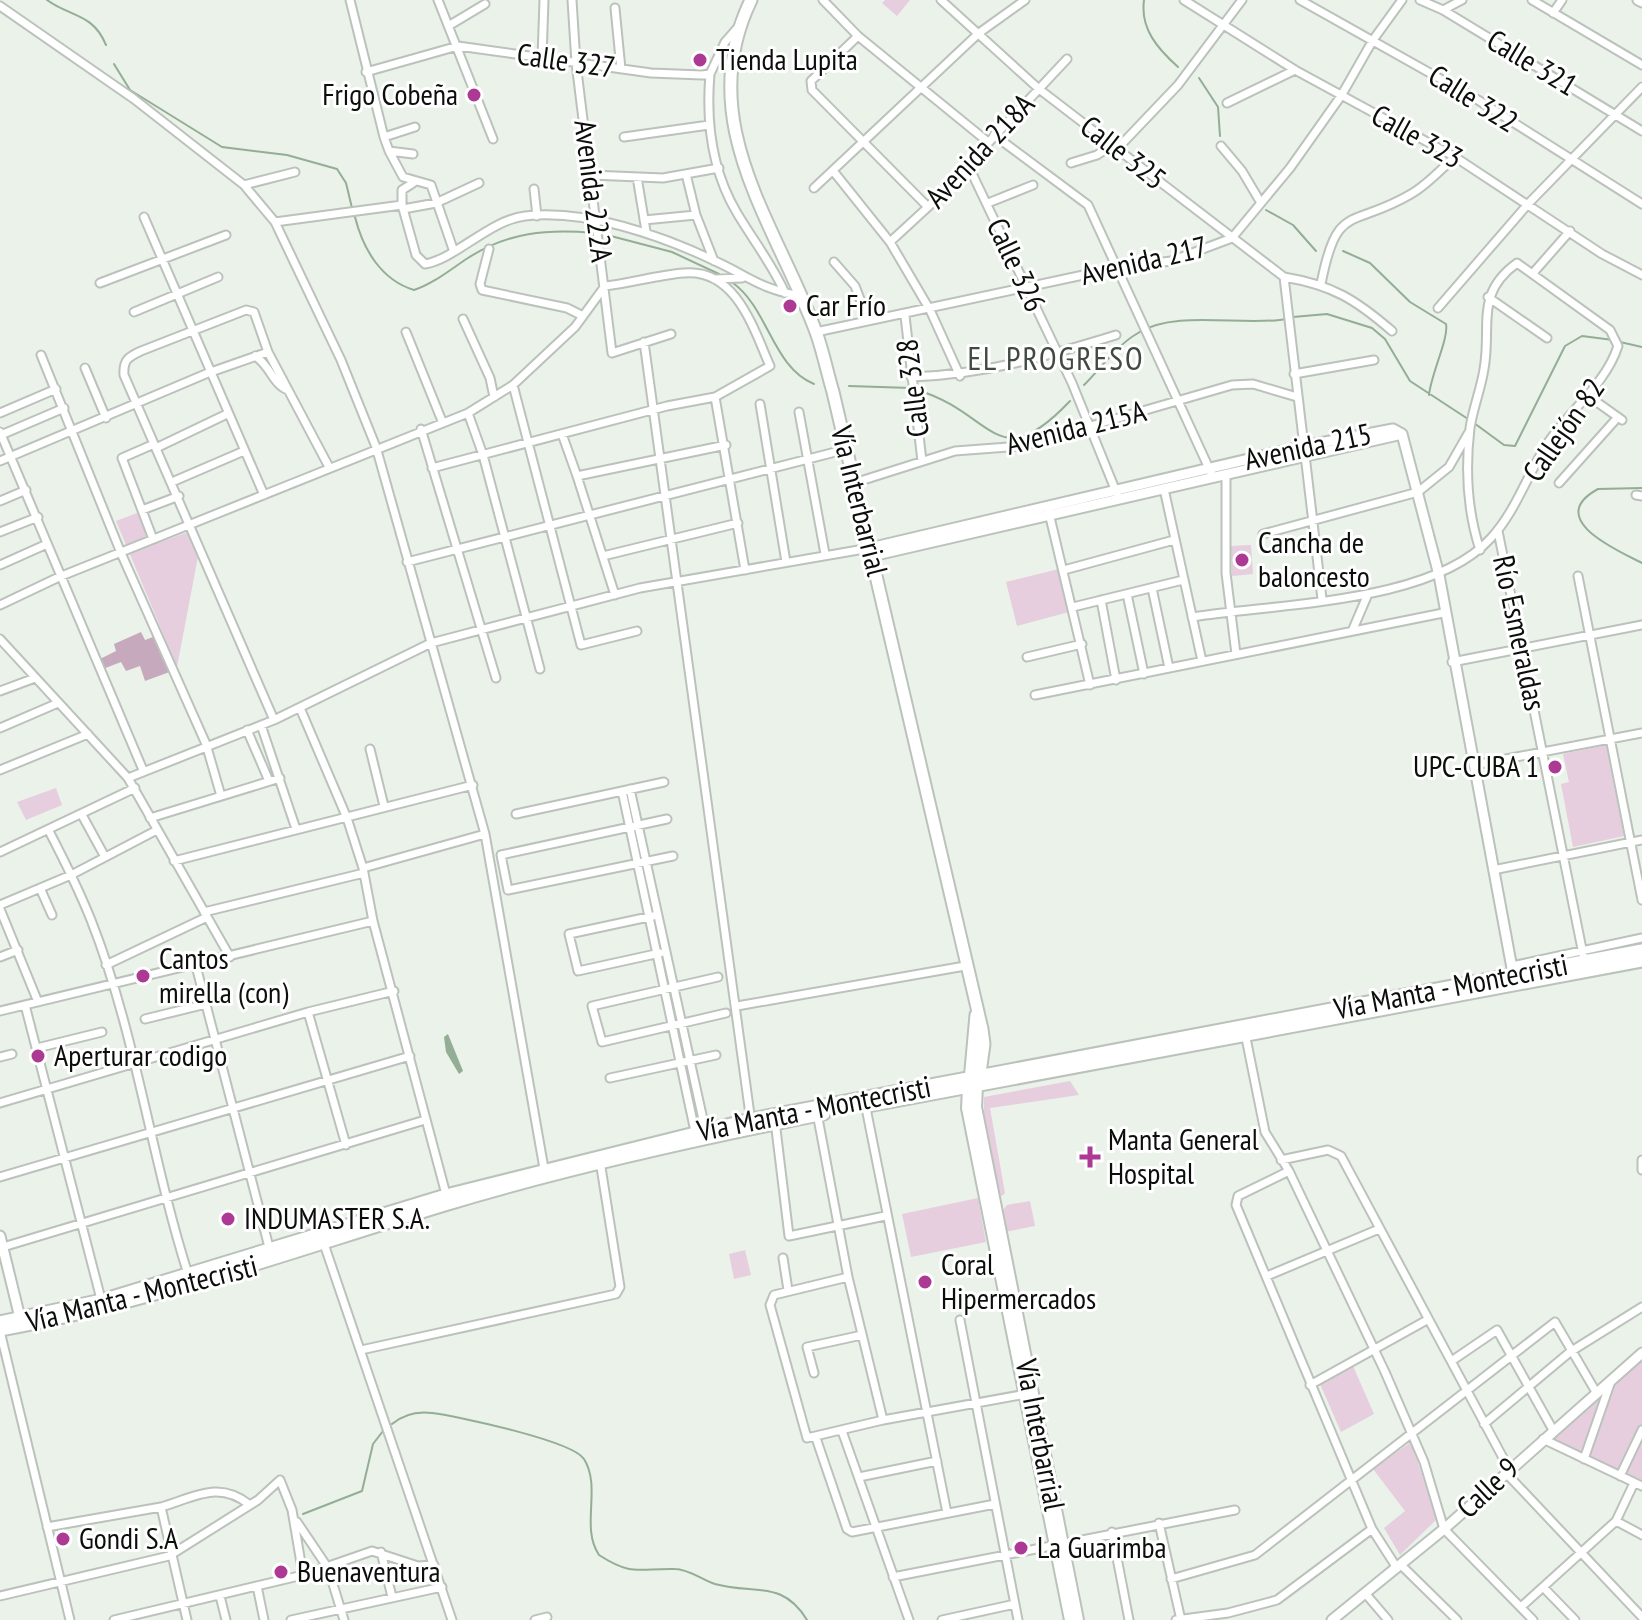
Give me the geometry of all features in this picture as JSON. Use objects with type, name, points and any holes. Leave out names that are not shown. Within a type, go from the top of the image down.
[{"type":"main road","name":"Vía Interbarrial","points":[[751,0],[741,24],[733,88],[740,157],[816,332],[933,810],[984,1044],[967,1108],[990,1205],[1058,1544],[1078,1620]]},
{"type":"main road","name":"Vía Manta - Montecristi","points":[[0,1330],[20,1322],[103,1304],[190,1280],[447,1200],[701,1135],[1245,1031],[1642,950]]},
{"type":"main road","name":"Vía Manta - Montecristi","points":[[1584,961],[1642,961]]},
{"type":"main road","name":"Vía Interbarrial","points":[[974,1082],[976,1014]]},
{"type":"main road","name":"Vía Manta - Montecristi","points":[[974,1082],[1002,1071],[1245,1031]]},
{"type":"main road","points":[[984,1044],[992,1061],[1002,1071]]},
{"type":"main road","name":"Vía Manta - Montecristi","points":[[0,1322],[20,1322]]},
{"type":"main road","name":"Vía Interbarrial","points":[[1058,1544],[1070,1620]]},
{"type":"street","points":[[350,0],[366,72],[389,151],[398,172],[413,183],[431,185],[453,249]]},
{"type":"street","points":[[438,0],[493,139]]},
{"type":"street","points":[[542,58],[544,0]]},
{"type":"street","name":"Avenida 222A","points":[[572,0],[576,63],[612,353],[644,342]]},
{"type":"street","name":"Calle 325","points":[[823,0],[858,36],[921,87],[1088,205],[1212,472]]},
{"type":"street","name":"Calle 325","points":[[941,0],[1039,89],[1284,277]]},
{"type":"street","points":[[814,188],[866,143],[979,33],[1025,0]]},
{"type":"street","points":[[1071,163],[1115,147],[1178,85],[1242,0]]},
{"type":"street","name":"Calle 322","points":[[1300,0],[1478,100],[1569,161],[1642,204]]},
{"type":"street","name":"Avenida 217","points":[[816,332],[868,320],[905,316],[1116,268],[1171,261],[1232,238],[1341,96],[1373,40],[1402,0]]},
{"type":"street","name":"Calle 321","points":[[1420,0],[1443,10],[1642,131]]},
{"type":"street","points":[[1443,10],[1462,0]]},
{"type":"street","points":[[1532,0],[1642,65]]},
{"type":"street","points":[[1553,13],[1562,0]]},
{"type":"street","name":"Calle 323","points":[[1188,1],[1295,70],[1455,157],[1613,261],[1642,275]]},
{"type":"street","points":[[450,25],[485,4]]},
{"type":"street","points":[[0,6],[134,99],[244,185],[275,222],[341,360],[376,447],[473,785],[485,834],[545,1173]]},
{"type":"street","points":[[615,8],[621,69]]},
{"type":"street","points":[[741,24],[725,42],[710,74],[709,125],[719,168],[734,207],[785,293]]},
{"type":"street","points":[[858,36],[810,86],[928,207]]},
{"type":"street","name":"Calle 327","points":[[366,72],[458,46],[621,69],[679,75],[710,74]]},
{"type":"street","name":"Avenida 218A","points":[[890,242],[928,207],[1067,59]]},
{"type":"street","points":[[1227,103],[1295,70]]},
{"type":"street","points":[[1438,308],[1528,204],[1642,87]]},
{"type":"street","points":[[624,137],[709,125]]},
{"type":"street","points":[[384,137],[415,127]]},
{"type":"street","points":[[1221,146],[1242,171],[1261,203]]},
{"type":"street","points":[[389,151],[413,154]]},
{"type":"street","points":[[1321,284],[1330,242],[1338,229],[1369,210],[1411,194],[1455,157]]},
{"type":"street","name":"Calle 326","points":[[968,165],[1058,353],[1118,495]]},
{"type":"street","points":[[591,175],[637,177],[719,168]]},
{"type":"street","points":[[244,185],[295,172]]},
{"type":"street","points":[[834,172],[890,242],[930,310],[960,376]]},
{"type":"street","points":[[686,174],[696,215],[714,261]]},
{"type":"street","points":[[637,177],[646,231]]},
{"type":"street","points":[[413,183],[402,190],[403,207],[419,260],[431,263],[512,219],[537,216],[646,231],[714,261],[743,278],[800,296]]},
{"type":"street","points":[[275,222],[436,203],[479,183]]},
{"type":"street","points":[[988,203],[1033,185]]},
{"type":"street","points":[[534,189],[537,216]]},
{"type":"street","points":[[644,220],[696,215]]},
{"type":"street","points":[[144,217],[208,373],[264,495]]},
{"type":"street","points":[[1480,550],[1468,493],[1470,429],[1485,366],[1488,297],[1517,263],[1534,272],[1570,231]]},
{"type":"street","points":[[100,283],[161,257],[226,235]]},
{"type":"street","points":[[489,249],[480,284],[482,290],[567,308],[583,316]]},
{"type":"street","points":[[834,262],[855,286],[868,320]]},
{"type":"street","points":[[0,605],[59,577],[376,447],[468,413],[513,385],[583,316],[605,286],[686,272],[712,279],[743,278]]},
{"type":"street","name":"Callejón 82","points":[[1192,617],[1368,594],[1439,575],[1480,550],[1510,514],[1539,456],[1587,395],[1618,346],[1614,334],[1534,272]]},
{"type":"street","points":[[134,312],[218,277]]},
{"type":"street","points":[[1322,599],[1287,323],[1284,277],[1321,284],[1341,292],[1392,331]]},
{"type":"street","points":[[432,468],[715,397],[770,366],[739,300],[712,279]]},
{"type":"street","points":[[1488,297],[1547,338]]},
{"type":"street","points":[[274,720],[124,375],[127,358],[250,310],[259,322],[268,352],[329,467]]},
{"type":"street","name":"Calle 328","points":[[905,316],[922,461]]},
{"type":"street","points":[[463,319],[490,378],[494,397]]},
{"type":"street","points":[[406,332],[442,421]]},
{"type":"street","points":[[671,334],[644,342],[674,539],[752,1124]]},
{"type":"street","points":[[911,378],[960,376],[1058,353],[1116,335]]},
{"type":"street","points":[[0,461],[208,373],[268,352]]},
{"type":"street","points":[[41,355],[121,553],[206,744],[221,796]]},
{"type":"street","points":[[255,356],[269,367],[278,385],[288,390]]},
{"type":"street","points":[[1294,374],[1374,360]]},
{"type":"street","points":[[85,368],[106,418]]},
{"type":"street","name":"Avenida 215A","points":[[854,483],[955,451],[1022,446],[1090,424],[1241,384],[1297,397]]},
{"type":"street","points":[[513,385],[582,646],[637,631]]},
{"type":"street","points":[[0,413],[56,389]]},
{"type":"street","points":[[1559,483],[1620,419],[1587,395]]},
{"type":"street","points":[[715,397],[726,445],[745,570]]},
{"type":"street","points":[[760,404],[786,562]]},
{"type":"street","points":[[64,408],[1,434],[143,770]]},
{"type":"street","points":[[799,412],[825,554]]},
{"type":"street","points":[[468,413],[483,455],[540,669]]},
{"type":"street","points":[[153,539],[122,458],[227,414]]},
{"type":"street","points":[[421,429],[496,678]]},
{"type":"street","name":"Avenida 215","points":[[871,552],[1393,429],[1402,434],[1418,492]]},
{"type":"street","points":[[1263,534],[1418,492],[1449,467],[1470,429]]},
{"type":"street","points":[[562,434],[615,595]]},
{"type":"street","points":[[577,476],[726,445]]},
{"type":"street","points":[[407,562],[668,498],[847,449]]},
{"type":"street","name":"Avenida 215","points":[[1118,495],[1164,489],[1212,472],[1226,474],[1305,450]]},
{"type":"street","points":[[172,482],[244,451]]},
{"type":"street","points":[[1226,474],[1229,611],[1236,654]]},
{"type":"street","points":[[1164,489],[1202,661]]},
{"type":"street","points":[[0,501],[26,490]]},
{"type":"street","points":[[1418,492],[1439,575],[1452,662],[1514,976]]},
{"type":"street","points":[[142,510],[179,496]]},
{"type":"street","points":[[1049,512],[1090,685]]},
{"type":"street","points":[[0,532],[38,517]]},
{"type":"street","points":[[603,556],[738,523]]},
{"type":"street","name":"Río Esmeraldas","points":[[1498,531],[1584,961]]},
{"type":"street","points":[[1064,570],[1174,540]]},
{"type":"street","points":[[0,565],[47,544]]},
{"type":"street","points":[[128,778],[206,744],[274,720],[431,643],[615,595],[825,554],[871,552]]},
{"type":"street","points":[[1578,576],[1642,900]]},
{"type":"street","points":[[1073,607],[1183,580]]},
{"type":"street","points":[[1152,588],[1169,668]]},
{"type":"street","points":[[1127,594],[1144,674]]},
{"type":"street","points":[[1353,629],[1368,594]]},
{"type":"street","points":[[1101,600],[1116,680]]},
{"type":"street","points":[[1035,695],[1443,613]]},
{"type":"street","points":[[1452,662],[1642,625]]},
{"type":"street","points":[[0,639],[128,778],[230,957]]},
{"type":"street","points":[[1027,657],[1082,644]]},
{"type":"street","points":[[0,653],[9,649]]},
{"type":"street","points":[[0,691],[35,678]]},
{"type":"street","points":[[0,728],[58,703]]},
{"type":"street","points":[[300,708],[347,818],[363,870],[373,921],[447,1200]]},
{"type":"street","points":[[261,725],[296,829]]},
{"type":"street","points":[[247,730],[269,781]]},
{"type":"street","points":[[1474,765],[1642,733]]},
{"type":"street","points":[[0,770],[88,734]]},
{"type":"street","points":[[370,749],[384,806]]},
{"type":"street","points":[[150,818],[280,778]]},
{"type":"street","points":[[516,814],[664,782]]},
{"type":"street","points":[[174,861],[473,785]]},
{"type":"street","points":[[0,852],[135,788]]},
{"type":"street","points":[[626,790],[642,864],[658,915],[661,953]]},
{"type":"street","points":[[82,815],[105,857]]},
{"type":"street","points":[[667,819],[501,855],[508,890],[673,856]]},
{"type":"street","points":[[38,1002],[0,907],[71,875],[157,830]]},
{"type":"street","points":[[49,831],[71,875],[106,965],[134,1066],[165,1201],[190,1280]]},
{"type":"street","points":[[106,965],[206,915],[485,834]]},
{"type":"street","points":[[1493,870],[1642,840]]},
{"type":"street","points":[[642,864],[648,918],[661,953],[687,1094],[701,1135]]},
{"type":"street","points":[[40,888],[52,915]]},
{"type":"street","points":[[658,915],[569,934],[578,971],[661,953]]},
{"type":"street","points":[[0,1011],[373,921]]},
{"type":"street","points":[[1584,961],[1642,938]]},
{"type":"street","points":[[0,957],[18,950]]},
{"type":"street","points":[[196,966],[271,1256]]},
{"type":"street","points":[[737,1006],[965,966]]},
{"type":"street","points":[[718,977],[592,1006],[602,1042],[726,1013]]},
{"type":"street","points":[[669,989],[682,1023],[697,1092],[701,1135]]},
{"type":"street","points":[[0,1103],[134,1066],[308,1012],[394,991]]},
{"type":"street","points":[[145,1019],[206,1004]]},
{"type":"street","points":[[25,1005],[103,1304]]},
{"type":"street","points":[[308,1012],[346,1145]]},
{"type":"street","points":[[1245,1031],[1265,1132],[1289,1171],[1412,1434],[1444,1529],[1533,1620]]},
{"type":"street","points":[[37,1048],[102,1032]]},
{"type":"street","points":[[0,1057],[12,1054]]},
{"type":"street","points":[[610,1078],[716,1055]]},
{"type":"street","points":[[0,1177],[410,1056]]},
{"type":"street","points":[[687,1094],[697,1092]]},
{"type":"street","points":[[865,1102],[885,1216],[947,1513]]},
{"type":"street","points":[[817,1112],[848,1277],[883,1420]]},
{"type":"street","points":[[774,1119],[789,1236],[885,1216]]},
{"type":"street","points":[[3,1247],[165,1201],[425,1120]]},
{"type":"street","points":[[1281,1160],[1335,1151],[1427,1320],[1453,1360],[1507,1470],[1579,1554],[1642,1617]]},
{"type":"street","points":[[361,1350],[616,1294],[620,1287],[600,1160]]},
{"type":"street","points":[[1642,1160],[1642,1170]]},
{"type":"street","points":[[1289,1171],[1235,1200],[1372,1529],[1399,1566],[1457,1620]]},
{"type":"street","points":[[1267,1276],[1379,1229]]},
{"type":"street","points":[[0,1236],[20,1322]]},
{"type":"street","points":[[323,1240],[452,1620]]},
{"type":"street","points":[[783,1258],[788,1290]]},
{"type":"street","points":[[848,1277],[774,1295],[770,1305],[805,1434],[816,1438],[883,1420],[1027,1393]]},
{"type":"street","points":[[1484,1424],[1570,1352],[1642,1307]]},
{"type":"street","points":[[960,1320],[1018,1620]]},
{"type":"street","points":[[1310,1385],[1427,1320]]},
{"type":"street","points":[[1171,1579],[1255,1555],[1555,1322],[1596,1392]]},
{"type":"street","points":[[0,1330],[70,1620]]},
{"type":"street","points":[[1453,1360],[1497,1330],[1553,1430]]},
{"type":"street","points":[[814,1373],[807,1347],[862,1335]]},
{"type":"street","name":"Calle 9","points":[[1332,1620],[1444,1529],[1642,1353]]},
{"type":"street","points":[[1584,1459],[1612,1378]]},
{"type":"street","points":[[1620,1476],[1639,1443],[1642,1430]]},
{"type":"street","points":[[842,1431],[909,1620]]},
{"type":"street","points":[[816,1438],[847,1529],[857,1533],[995,1504]]},
{"type":"street","points":[[1521,1607],[1616,1521],[1638,1485],[1543,1439]]},
{"type":"street","points":[[859,1477],[937,1461]]},
{"type":"street","points":[[0,1596],[169,1556],[250,1505],[280,1480],[294,1519],[303,1575]]},
{"type":"street","points":[[47,1527],[161,1507],[218,1490],[237,1495],[250,1505]]},
{"type":"street","points":[[161,1507],[169,1556],[187,1620]]},
{"type":"street","points":[[893,1577],[1235,1510]]},
{"type":"street","points":[[294,1519],[328,1568],[344,1620]]},
{"type":"street","points":[[1616,1521],[1642,1535]]},
{"type":"street","points":[[1159,1523],[1179,1620],[1229,1617],[1277,1600],[1372,1529]]},
{"type":"street","points":[[1633,1531],[1642,1541]]},
{"type":"street","points":[[1112,1532],[1129,1620]]},
{"type":"street","points":[[114,1620],[303,1575],[361,1554],[381,1552],[406,1563],[434,1565]]},
{"type":"street","points":[[381,1552],[392,1597]]},
{"type":"street","points":[[257,1586],[264,1620]]},
{"type":"street","points":[[291,1620],[442,1587]]},
{"type":"street","points":[[1543,1587],[1575,1620]]},
{"type":"street","points":[[1365,1593],[1388,1620]]},
{"type":"street","points":[[220,1596],[226,1620]]},
{"type":"street","points":[[942,1620],[1015,1604]]},
{"type":"street","points":[[535,1620],[547,1617]]},
{"type":"shaded area","points":[[885,0],[910,0],[897,16],[882,3]]},
{"type":"shaded area","points":[[145,510],[158,543],[194,530],[200,546],[177,667],[116,521]]},
{"type":"shaded area","name":"Cancha de baloncesto","points":[[1251,545],[1253,574],[1232,576],[1231,546]]},
{"type":"shaded area","points":[[1059,569],[1069,612],[1017,626],[1006,582]]},
{"type":"shaded area","points":[[141,632],[145,640],[161,634],[175,670],[145,681],[140,666],[126,671],[121,662],[103,669],[98,660],[116,651],[114,644]]},
{"type":"shaded area","points":[[1606,745],[1624,836],[1573,847],[1561,784],[1569,782],[1563,754]]},
{"type":"shaded area","points":[[56,788],[62,805],[26,820],[17,802]]},
{"type":"shaded area","points":[[448,1034],[463,1071],[459,1074],[446,1052],[444,1037]]},
{"type":"shaded area","points":[[1070,1081],[1079,1095],[990,1108],[1005,1193],[1002,1196],[997,1192],[984,1123],[984,1097]]},
{"type":"shaded area","points":[[978,1198],[986,1242],[911,1257],[902,1214]]},
{"type":"shaded area","points":[[1030,1201],[1035,1226],[1005,1232],[1001,1213],[1007,1205]]},
{"type":"shaded area","points":[[745,1250],[751,1275],[734,1279],[729,1254]]},
{"type":"shaded area","points":[[1642,1359],[1642,1480],[1551,1438]]},
{"type":"shaded area","points":[[1353,1366],[1374,1414],[1341,1432],[1320,1384]]},
{"type":"shaded area","points":[[1411,1442],[1437,1519],[1400,1555],[1384,1528],[1405,1511],[1373,1469]]},
{"type":"waterway","points":[[47,0],[88,21],[106,45]]},
{"type":"waterway","points":[[1144,0],[1145,20],[1152,38],[1178,67]]},
{"type":"waterway","points":[[114,64],[130,90],[222,147],[287,155],[337,169],[346,183],[352,208]]},
{"type":"waterway","points":[[1199,78],[1218,107],[1220,136]]},
{"type":"waterway","points":[[1266,210],[1293,225],[1316,251]]},
{"type":"waterway","points":[[355,217],[375,262],[392,279],[414,290],[483,249],[513,238],[544,232],[594,233]]},
{"type":"waterway","points":[[607,235],[672,252],[719,274]]},
{"type":"waterway","points":[[1343,251],[1370,263],[1410,302],[1446,324],[1429,395]]},
{"type":"waterway","points":[[733,283],[755,307],[789,365],[814,384]]},
{"type":"waterway","points":[[1293,317],[1327,314],[1372,328],[1385,339],[1410,381],[1468,419]]},
{"type":"waterway","points":[[1084,385],[1123,344],[1154,326],[1191,320],[1287,319]]},
{"type":"waterway","points":[[1474,423],[1504,445],[1515,446],[1565,346],[1582,336],[1613,340]]},
{"type":"waterway","points":[[1620,342],[1642,347]]},
{"type":"waterway","points":[[849,386],[911,388]]},
{"type":"waterway","points":[[917,390],[943,400],[995,433],[1010,438],[1026,435],[1045,424],[1070,401]]},
{"type":"waterway","points":[[1642,488],[1598,489],[1583,500],[1578,512],[1591,533],[1642,563]]},
{"type":"waterway","points":[[392,1424],[411,1414],[432,1413],[513,1430],[575,1452],[584,1459],[589,1470],[591,1532],[599,1555],[628,1569],[680,1569],[715,1584],[777,1593],[797,1607],[807,1620]]},
{"type":"waterway","points":[[303,1514],[362,1491],[373,1444],[383,1431]]},
{"type":"place","name":"Tienda Lupita","points":[[700,60]]},
{"type":"place","name":"Frigo Cobeña","points":[[474,95]]},
{"type":"place","name":"Car Frío","points":[[790,306]]},
{"type":"place","name":"Cancha de baloncesto","points":[[1242,560]]},
{"type":"place","name":"UPC-CUBA 1","points":[[1555,767]]},
{"type":"place","name":"Cantos mirella (con)","points":[[143,976]]},
{"type":"place","name":"Aperturar codigo","points":[[38,1056]]},
{"type":"place","name":"Manta General Hospital","points":[[1090,1157]]},
{"type":"place","name":"INDUMASTER S.A.","points":[[228,1219]]},
{"type":"place","name":"Coral Hipermercados","points":[[925,1282]]},
{"type":"place","name":"Gondi S.A","points":[[63,1539]]},
{"type":"place","name":"La Guarimba","points":[[1021,1548]]},
{"type":"place","name":"Buenaventura","points":[[281,1572]]},
{"type":"district","name":"EL PROGRESO","points":[[1056,359]]}]
